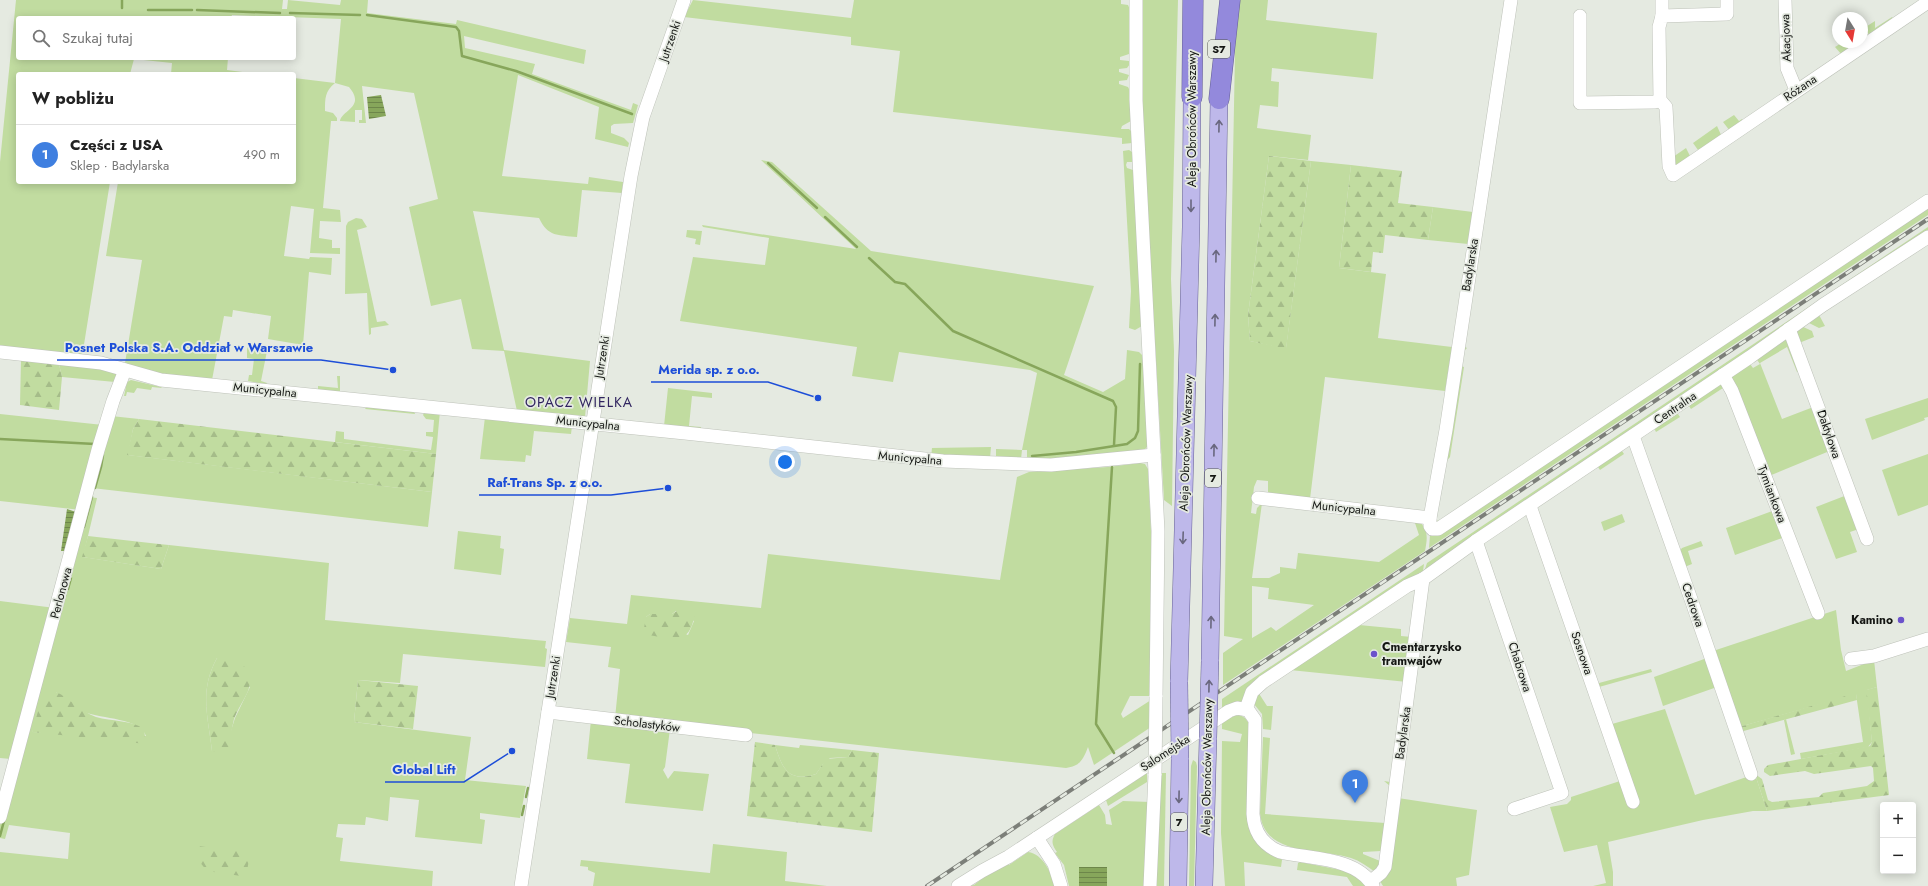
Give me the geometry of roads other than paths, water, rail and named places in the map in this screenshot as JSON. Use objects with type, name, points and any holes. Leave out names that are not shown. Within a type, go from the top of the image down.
[{"type":"highway","name":"Aleja Obrońców Warszawy","points":[[1192,97],[1193,0]]},
{"type":"highway","name":"Aleja Obrońców Warszawy","points":[[1219,0],[1219,99]]},
{"type":"highway","points":[[1219,99],[1230,0]]},
{"type":"main road","name":"Aleja Obrońców Warszawy","points":[[1178,886],[1180,758],[1179,682],[1191,227],[1192,97]]},
{"type":"main road","name":"Aleja Obrońców Warszawy","points":[[1204,886],[1208,777],[1219,99]]},
{"type":"main road","points":[[1208,777],[1215,886]]},
{"type":"street","name":"Jutrzenki","points":[[520,886],[638,135],[684,0]]},
{"type":"street","points":[[1136,0],[1136,100],[1158,558],[1155,774],[1150,886]]},
{"type":"street","name":"Badylarska","points":[[1431,524],[1511,0]]},
{"type":"street","points":[[1580,16],[1580,103],[1655,102],[1660,100],[1658,27],[1662,16],[1662,0]]},
{"type":"street","points":[[1662,16],[1727,14],[1727,0]]},
{"type":"street","name":"Akacjowa","points":[[1785,0],[1787,66],[1796,90]]},
{"type":"street","name":"Różana","points":[[1660,100],[1666,107],[1669,166],[1673,175],[1796,90],[1928,2]]},
{"type":"street","name":"Akacjowa","points":[[1791,75],[1803,79],[1814,78]]},
{"type":"street","points":[[1431,524],[1438,529],[1928,201]]},
{"type":"street","name":"Centralna","points":[[1423,579],[1789,329],[1928,237]]},
{"type":"street","name":"Daktylowa","points":[[1789,329],[1867,539]]},
{"type":"street","name":"Municypalna","points":[[0,352],[92,362],[161,380],[592,423],[943,461],[1051,465],[1154,455]]},
{"type":"street","name":"Perlonowa","points":[[0,817],[98,450],[113,401],[125,370]]},
{"type":"street","name":"Tymiankowa","points":[[1723,375],[1732,391],[1818,613]]},
{"type":"street","name":"Cedrowa","points":[[1633,436],[1695,609],[1750,774]]},
{"type":"street","name":"Municypalna","points":[[1258,498],[1431,524]]},
{"type":"street","name":"Sosnowa","points":[[1530,506],[1633,802]]},
{"type":"street","name":"Chabrowa","points":[[1476,542],[1562,793],[1514,809]]},
{"type":"street","points":[[1246,709],[1250,696],[1256,687],[1408,586],[1423,579]]},
{"type":"street","name":"Badylarska","points":[[1246,709],[1254,716],[1256,724],[1253,814],[1256,830],[1261,838],[1271,848],[1280,852],[1351,866],[1361,871],[1372,884],[1385,866],[1423,579]]},
{"type":"street","points":[[1851,659],[1874,656],[1928,639]]},
{"type":"street","name":"Salomejska","points":[[958,886],[1037,838],[1229,711],[1237,708],[1246,709]]},
{"type":"street","name":"Scholastyków","points":[[548,712],[746,735]]},
{"type":"street","points":[[1037,838],[1054,864],[1061,886]]},
{"type":"waterway","points":[[122,0],[122,8]]},
{"type":"waterway","points":[[148,10],[192,10]]},
{"type":"waterway","points":[[197,10],[280,13]]},
{"type":"waterway","points":[[290,13],[360,15]]},
{"type":"waterway","points":[[367,15],[456,27],[459,31],[462,56],[516,71],[632,114]]},
{"type":"waterway","points":[[768,163],[817,208]]},
{"type":"waterway","points":[[825,217],[857,247]]},
{"type":"waterway","points":[[869,258],[895,282],[905,284],[953,331],[1113,401],[1116,407],[1114,445]]},
{"type":"waterway","points":[[1032,456],[1076,452],[1127,444],[1135,438],[1138,431],[1140,364]]},
{"type":"waterway","points":[[0,439],[95,444]]},
{"type":"waterway","points":[[95,488],[103,455]]},
{"type":"waterway","points":[[1112,467],[1096,724],[1114,753]]},
{"type":"waterway","points":[[84,527],[92,497]]},
{"type":"waterway","points":[[68,589],[71,578]]},
{"type":"waterway","points":[[526,797],[528,788]]},
{"type":"waterway","points":[[522,815],[524,806]]},
{"type":"waterway","points":[[0,836],[4,821]]},
{"type":"railway","points":[[927,886],[1928,219]]},
{"type":"place","name":"Posnet Polska S.A. Oddział w Warszawie","points":[[393,370]]},
{"type":"place","name":"Merida sp. z o.o.","points":[[818,398]]},
{"type":"place","name":"Raf-Trans Sp. z o.o.","points":[[668,488]]},
{"type":"place","name":"Kamino","points":[[1901,620]]},
{"type":"place","name":"Cmentarzysko tramwajów","points":[[1374,654]]},
{"type":"place","name":"Global Lift","points":[[512,751]]},
{"type":"place","name":"Części z USA","points":[[1355,803]]},
{"type":"district","name":"OPACZ WIELKA","points":[[579,402]]}]
